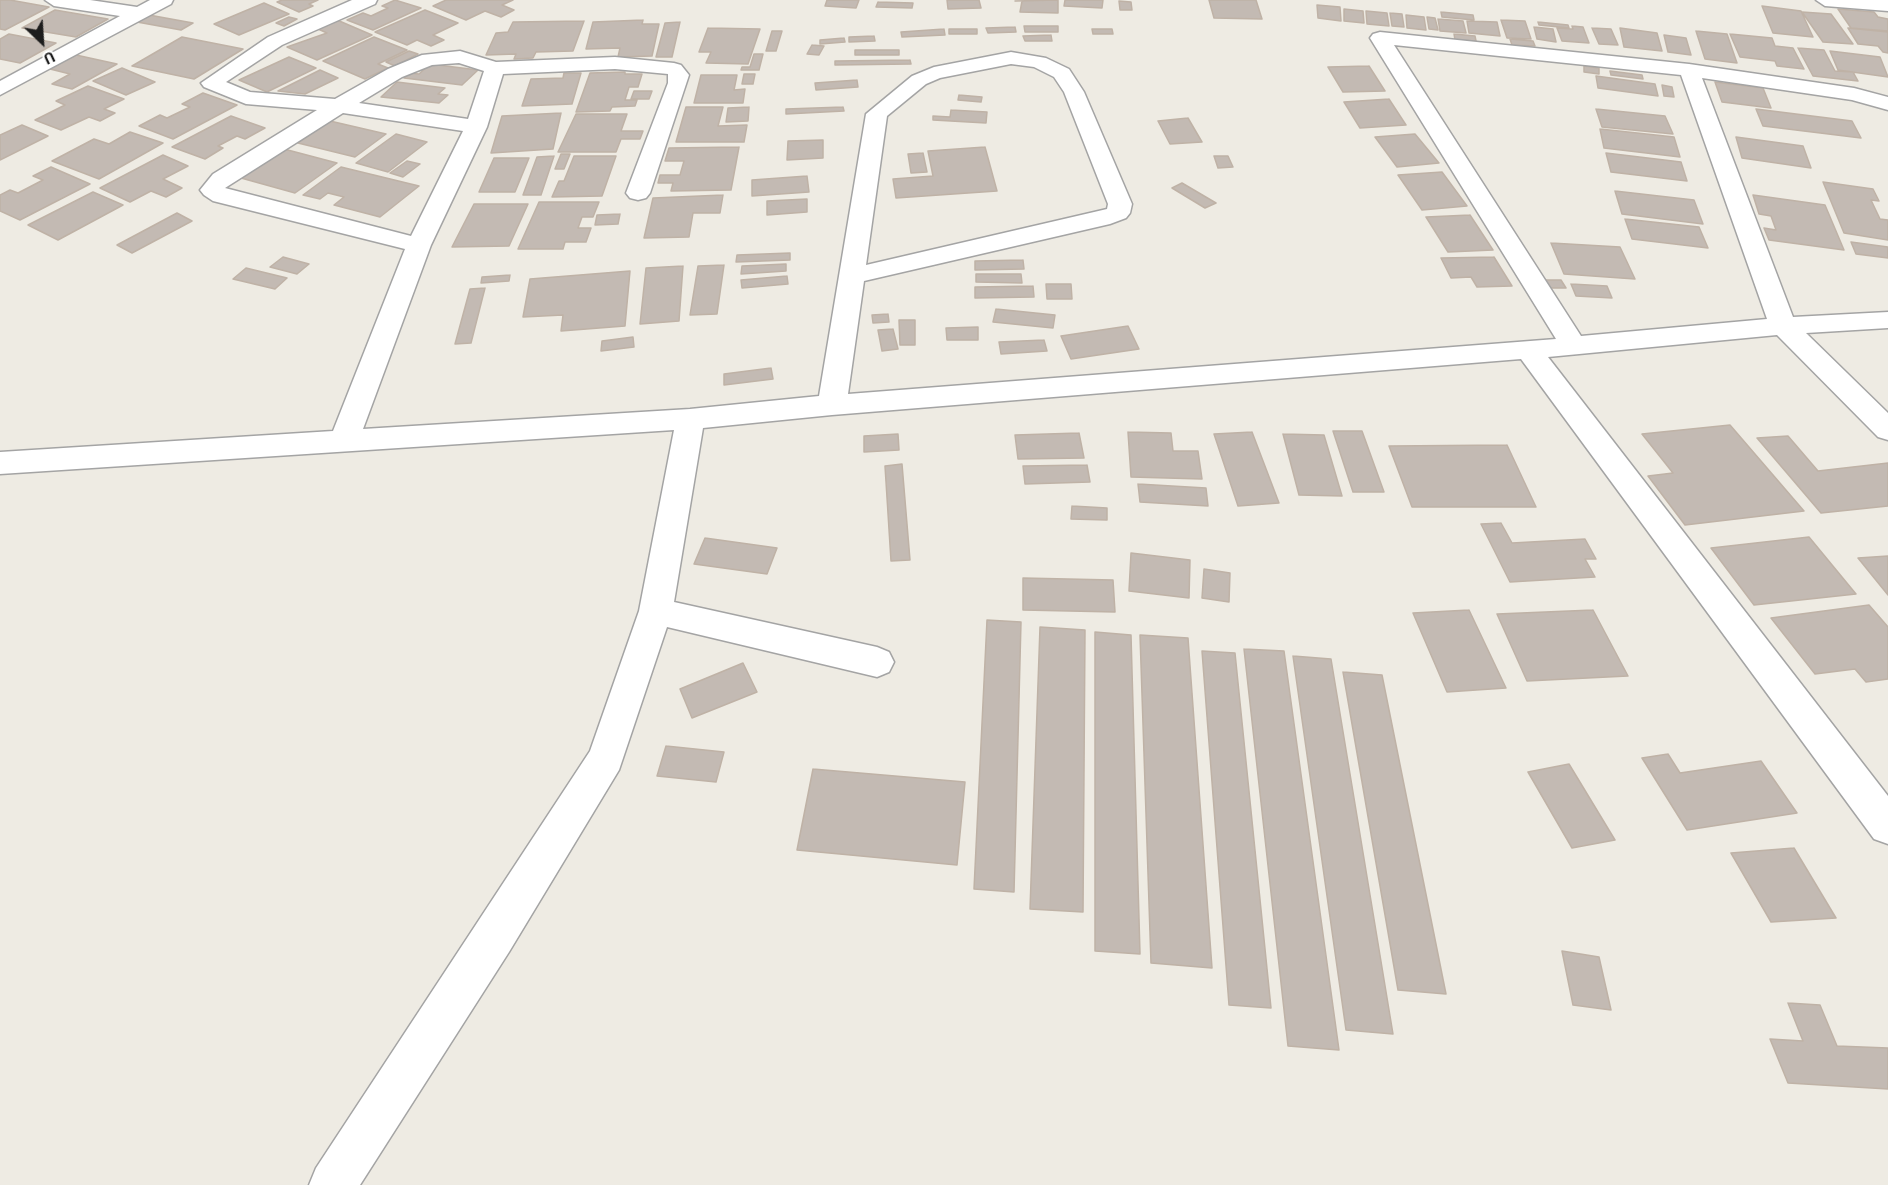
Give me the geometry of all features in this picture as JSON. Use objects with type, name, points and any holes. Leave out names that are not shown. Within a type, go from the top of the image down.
[{"type":"street","points":[[54,0],[138,14]]},
{"type":"street","points":[[0,89],[164,0]]},
{"type":"street","points":[[368,0],[275,41],[211,82],[246,98],[339,106],[476,127]]},
{"type":"street","points":[[1826,0],[1888,5]]},
{"type":"street","points":[[1573,345],[1380,38],[1689,70],[1854,94],[1888,104]]},
{"type":"street","points":[[419,245],[221,196],[212,190],[221,179],[395,73],[429,58],[460,57],[495,68],[615,63],[674,69],[679,75],[678,83],[638,194]]},
{"type":"street","points":[[832,405],[877,114],[919,80],[945,71],[1011,58],[1039,62],[1062,74],[1074,92],[1120,204],[1118,213],[1102,219],[852,276]]},
{"type":"street","points":[[344,440],[419,245],[476,127],[495,68]]},
{"type":"street","points":[[1689,70],[1783,326],[1888,430]]},
{"type":"street","points":[[0,463],[690,419],[832,405],[1528,350],[1783,326],[1888,320]]},
{"type":"street","points":[[1528,350],[1888,826]]},
{"type":"street","points":[[333,1185],[495,937],[606,758],[656,611],[690,419]]},
{"type":"street","points":[[656,611],[877,662]]},
{"type":"building","points":[[0,0],[49,7],[5,30],[0,29]]},
{"type":"building","points":[[318,0],[309,4],[313,6],[299,12],[277,2]]},
{"type":"building","points":[[395,0],[421,8],[373,30],[347,20],[363,13],[371,16],[388,8],[382,6]]},
{"type":"building","points":[[446,0],[513,0],[502,5],[514,10],[501,17],[485,11],[466,20],[433,6]]},
{"type":"building","points":[[827,0],[859,0],[856,8],[825,6]]},
{"type":"building","points":[[947,0],[979,0],[981,8],[948,9]]},
{"type":"building","points":[[1058,0],[1058,13],[1020,12],[1022,1],[1015,1]]},
{"type":"building","points":[[1065,0],[1103,0],[1102,8],[1064,6]]},
{"type":"building","points":[[1209,0],[1256,0],[1262,19],[1214,18]]},
{"type":"building","points":[[1119,1],[1131,2],[1132,10],[1120,10]]},
{"type":"building","points":[[878,2],[913,3],[912,8],[876,7]]},
{"type":"building","points":[[264,3],[289,14],[239,35],[214,24]]},
{"type":"building","points":[[1317,5],[1340,7],[1341,21],[1318,18]]},
{"type":"building","points":[[1762,6],[1801,11],[1813,37],[1773,33]]},
{"type":"building","points":[[1344,9],[1363,11],[1364,23],[1344,21]]},
{"type":"building","points":[[1838,9],[1874,12],[1878,17],[1888,19],[1888,31],[1851,28]]},
{"type":"building","points":[[55,10],[108,19],[76,37],[22,28]]},
{"type":"building","points":[[425,10],[458,23],[433,35],[444,40],[431,46],[417,40],[407,45],[375,32]]},
{"type":"building","points":[[1366,11],[1387,13],[1389,26],[1367,24]]},
{"type":"building","points":[[1441,12],[1473,15],[1474,20],[1442,17]]},
{"type":"building","points":[[1802,12],[1831,14],[1853,44],[1823,42]]},
{"type":"building","points":[[1390,13],[1402,14],[1404,27],[1392,26]]},
{"type":"building","points":[[149,15],[193,23],[181,30],[137,22]]},
{"type":"building","points":[[1406,15],[1424,17],[1426,30],[1407,28]]},
{"type":"building","points":[[289,17],[297,19],[284,26],[276,23]]},
{"type":"building","points":[[1427,17],[1435,18],[1438,30],[1429,29]]},
{"type":"building","points":[[1438,19],[1463,21],[1466,33],[1440,31]]},
{"type":"building","points":[[337,20],[372,35],[317,60],[287,47],[327,33],[318,29]]},
{"type":"building","points":[[643,20],[642,24],[659,24],[652,56],[618,57],[620,48],[586,49],[593,22]]},
{"type":"building","points":[[1501,20],[1525,21],[1531,39],[1507,38]]},
{"type":"building","points":[[584,21],[573,51],[536,52],[533,58],[514,59],[516,54],[486,55],[496,33],[508,32],[513,22]]},
{"type":"building","points":[[1467,21],[1497,22],[1500,36],[1469,33]]},
{"type":"building","points":[[680,22],[672,57],[656,57],[665,23]]},
{"type":"building","points":[[1538,22],[1568,25],[1569,28],[1539,25]]},
{"type":"building","points":[[1024,26],[1058,26],[1058,32],[1025,32]]},
{"type":"building","points":[[1572,26],[1583,27],[1589,43],[1562,41],[1557,28],[1573,29]]},
{"type":"building","points":[[1015,27],[1016,32],[988,33],[986,28]]},
{"type":"building","points":[[1534,27],[1553,29],[1556,42],[1537,39]]},
{"type":"building","points":[[708,28],[760,29],[748,64],[706,63],[711,52],[699,52]]},
{"type":"building","points":[[1592,28],[1611,29],[1618,45],[1599,44]]},
{"type":"building","points":[[1620,28],[1657,33],[1662,51],[1624,47]]},
{"type":"building","points":[[1848,28],[1888,32],[1888,53],[1883,52],[1878,46],[1858,44]]},
{"type":"building","points":[[944,29],[945,35],[902,37],[901,32]]},
{"type":"building","points":[[949,29],[977,29],[977,34],[949,34]]},
{"type":"building","points":[[1092,29],[1112,29],[1113,34],[1093,34]]},
{"type":"building","points":[[772,31],[782,31],[776,51],[766,51]]},
{"type":"building","points":[[1696,31],[1727,34],[1737,63],[1705,59]]},
{"type":"building","points":[[9,34],[56,43],[20,63],[0,59],[0,39]]},
{"type":"building","points":[[1454,34],[1475,36],[1476,41],[1455,40]]},
{"type":"building","points":[[1730,34],[1772,38],[1775,46],[1793,48],[1804,69],[1777,66],[1775,61],[1740,57]]},
{"type":"building","points":[[1051,35],[1052,41],[1025,41],[1023,36]]},
{"type":"building","points":[[1664,35],[1686,38],[1691,55],[1668,52]]},
{"type":"building","points":[[874,36],[875,41],[849,42],[849,37]]},
{"type":"building","points":[[182,37],[243,49],[194,79],[132,66]]},
{"type":"building","points":[[374,37],[407,50],[378,64],[388,68],[365,79],[323,61]]},
{"type":"building","points":[[844,38],[845,42],[820,44],[820,40]]},
{"type":"building","points":[[1510,39],[1533,41],[1535,46],[1512,45]]},
{"type":"building","points":[[812,45],[824,46],[819,55],[807,54]]},
{"type":"building","points":[[1798,48],[1824,50],[1835,71],[1853,72],[1858,81],[1813,76]]},
{"type":"building","points":[[855,50],[899,50],[899,55],[855,55]]},
{"type":"building","points":[[409,51],[418,54],[395,66],[386,62]]},
{"type":"building","points":[[1830,51],[1880,57],[1888,77],[1838,70]]},
{"type":"building","points":[[754,54],[763,54],[759,70],[741,70],[742,67],[750,67]]},
{"type":"building","points":[[76,55],[117,64],[72,89],[52,84],[70,74],[50,69]]},
{"type":"building","points":[[289,57],[316,68],[267,92],[239,80]]},
{"type":"building","points":[[910,60],[911,64],[835,65],[835,61]]},
{"type":"building","points":[[430,64],[478,70],[462,85],[404,78],[410,73],[419,74]]},
{"type":"building","points":[[1369,66],[1385,91],[1343,92],[1328,67]]},
{"type":"building","points":[[1584,66],[1599,68],[1599,74],[1584,72]]},
{"type":"building","points":[[122,68],[155,82],[126,95],[93,81]]},
{"type":"building","points":[[320,70],[338,78],[305,94],[278,91]]},
{"type":"building","points":[[1610,71],[1642,75],[1643,79],[1611,75]]},
{"type":"building","points":[[625,72],[625,74],[642,74],[638,87],[629,87],[625,100],[637,100],[635,106],[612,107],[610,111],[576,112],[590,73]]},
{"type":"building","points":[[564,73],[581,73],[572,104],[522,106],[531,79],[563,78]]},
{"type":"building","points":[[744,74],[755,74],[753,84],[742,84]]},
{"type":"building","points":[[701,75],[737,75],[734,90],[745,89],[743,103],[694,103]]},
{"type":"building","points":[[1596,76],[1655,84],[1658,96],[1598,88]]},
{"type":"building","points":[[857,80],[858,87],[816,90],[815,83]]},
{"type":"building","points":[[397,82],[445,88],[438,94],[448,95],[439,103],[381,97]]},
{"type":"building","points":[[1715,82],[1763,88],[1771,108],[1722,102]]},
{"type":"building","points":[[1662,85],[1672,87],[1674,97],[1664,96]]},
{"type":"building","points":[[88,86],[124,99],[104,109],[115,113],[100,121],[89,117],[61,130],[35,120],[65,105],[56,101]]},
{"type":"building","points":[[634,91],[652,91],[649,99],[631,99]]},
{"type":"building","points":[[203,93],[237,105],[173,139],[139,126],[160,115],[167,118],[190,107],[182,104]]},
{"type":"building","points":[[959,95],[982,97],[981,102],[958,100]]},
{"type":"building","points":[[1389,99],[1406,125],[1360,128],[1344,102]]},
{"type":"building","points":[[686,107],[723,107],[718,126],[747,125],[744,142],[676,142]]},
{"type":"building","points":[[749,107],[748,121],[726,122],[728,108]]},
{"type":"building","points":[[843,107],[844,111],[786,114],[786,109]]},
{"type":"building","points":[[1596,109],[1665,116],[1673,134],[1602,127]]},
{"type":"building","points":[[1756,109],[1852,121],[1861,138],[1763,126]]},
{"type":"building","points":[[951,110],[987,112],[986,123],[933,120],[933,116],[950,117]]},
{"type":"building","points":[[561,113],[553,149],[491,153],[502,116]]},
{"type":"building","points":[[576,114],[627,114],[621,131],[643,131],[640,139],[621,139],[616,152],[558,152]]},
{"type":"building","points":[[231,116],[265,128],[245,139],[237,136],[218,146],[223,148],[205,159],[172,147]]},
{"type":"building","points":[[1188,118],[1202,142],[1170,144],[1158,121]]},
{"type":"building","points":[[330,121],[386,134],[355,157],[298,143]]},
{"type":"building","points":[[22,125],[48,136],[0,160],[0,135]]},
{"type":"building","points":[[1600,129],[1674,137],[1680,157],[1604,148]]},
{"type":"building","points":[[130,132],[163,143],[99,179],[52,161],[94,139],[109,144]]},
{"type":"building","points":[[396,134],[427,142],[388,172],[356,163]]},
{"type":"building","points":[[1415,134],[1439,163],[1397,167],[1375,137]]},
{"type":"building","points":[[1736,137],[1803,146],[1811,168],[1742,158]]},
{"type":"building","points":[[823,140],[823,158],[787,160],[788,141]]},
{"type":"building","points":[[739,147],[731,190],[671,191],[673,183],[658,183],[660,175],[680,175],[684,161],[665,161],[669,148]]},
{"type":"building","points":[[985,147],[997,191],[896,198],[893,179],[933,176],[928,151]]},
{"type":"building","points":[[284,149],[337,163],[295,193],[241,178]]},
{"type":"building","points":[[923,153],[927,172],[911,173],[908,154]]},
{"type":"building","points":[[1606,153],[1681,162],[1687,181],[1611,172]]},
{"type":"building","points":[[561,154],[570,154],[564,169],[555,169]]},
{"type":"building","points":[[163,155],[188,166],[163,179],[182,188],[166,197],[151,191],[130,202],[100,188]]},
{"type":"building","points":[[554,156],[541,195],[523,195],[537,157]]},
{"type":"building","points":[[574,156],[616,156],[602,196],[552,197],[559,181],[564,181]]},
{"type":"building","points":[[1214,156],[1228,156],[1233,167],[1218,168]]},
{"type":"building","points":[[494,158],[529,158],[515,192],[479,192]]},
{"type":"building","points":[[407,161],[420,164],[403,177],[390,173]]},
{"type":"building","points":[[51,167],[90,184],[20,220],[0,211],[0,195],[10,190],[18,193],[43,180],[33,176]]},
{"type":"building","points":[[341,167],[419,186],[380,217],[334,205],[344,197],[328,193],[320,199],[303,195]]},
{"type":"building","points":[[1442,172],[1467,206],[1422,210],[1398,175]]},
{"type":"building","points":[[807,176],[809,192],[752,196],[752,180]]},
{"type":"building","points":[[1823,182],[1873,189],[1879,201],[1871,200],[1880,219],[1888,220],[1888,240],[1844,233]]},
{"type":"building","points":[[1182,183],[1216,203],[1205,208],[1172,188]]},
{"type":"building","points":[[1615,191],[1694,200],[1703,224],[1622,214]]},
{"type":"building","points":[[93,192],[123,205],[58,240],[28,225]]},
{"type":"building","points":[[723,195],[720,213],[693,213],[689,237],[644,238],[653,198]]},
{"type":"building","points":[[1753,195],[1825,205],[1844,250],[1769,240],[1764,228],[1776,230],[1771,216],[1759,214]]},
{"type":"building","points":[[807,199],[807,212],[767,215],[767,201]]},
{"type":"building","points":[[539,202],[599,202],[593,217],[582,217],[578,228],[591,228],[586,242],[565,242],[563,249],[518,249]]},
{"type":"building","points":[[474,204],[528,204],[509,246],[452,247]]},
{"type":"building","points":[[177,213],[192,221],[132,253],[117,245]]},
{"type":"building","points":[[620,214],[618,224],[595,225],[597,215]]},
{"type":"building","points":[[1470,215],[1493,250],[1448,252],[1426,217]]},
{"type":"building","points":[[1625,219],[1699,227],[1708,248],[1632,239]]},
{"type":"building","points":[[1851,242],[1888,247],[1888,258],[1856,254]]},
{"type":"building","points":[[1551,243],[1620,247],[1635,279],[1564,274]]},
{"type":"building","points":[[790,253],[790,260],[736,262],[737,255]]},
{"type":"building","points":[[283,257],[309,264],[297,274],[270,267]]},
{"type":"building","points":[[1494,257],[1512,286],[1477,287],[1471,277],[1451,278],[1441,258]]},
{"type":"building","points":[[1023,260],[1024,269],[975,270],[975,261]]},
{"type":"building","points":[[786,264],[786,271],[741,274],[742,266]]},
{"type":"building","points":[[724,265],[717,314],[690,315],[698,266]]},
{"type":"building","points":[[683,266],[679,321],[640,324],[646,268]]},
{"type":"building","points":[[246,268],[287,278],[275,289],[233,279]]},
{"type":"building","points":[[630,271],[625,326],[561,331],[563,315],[523,317],[530,279]]},
{"type":"building","points":[[976,274],[1021,274],[1022,283],[976,282]]},
{"type":"building","points":[[510,275],[509,281],[481,283],[482,277]]},
{"type":"building","points":[[787,276],[788,284],[742,288],[741,280]]},
{"type":"building","points":[[1541,280],[1561,280],[1566,288],[1546,288]]},
{"type":"building","points":[[1046,284],[1071,284],[1072,299],[1047,299]]},
{"type":"building","points":[[1571,284],[1607,286],[1612,298],[1576,296]]},
{"type":"building","points":[[1033,286],[1034,297],[975,298],[975,287]]},
{"type":"building","points":[[485,288],[471,343],[455,344],[470,289]]},
{"type":"building","points":[[996,309],[1055,315],[1053,328],[993,322]]},
{"type":"building","points":[[888,314],[889,322],[873,323],[872,315]]},
{"type":"building","points":[[899,320],[915,320],[915,345],[900,345]]},
{"type":"building","points":[[1128,326],[1139,349],[1071,359],[1061,336]]},
{"type":"building","points":[[978,327],[978,340],[947,340],[946,328]]},
{"type":"building","points":[[893,329],[898,349],[882,351],[878,330]]},
{"type":"building","points":[[633,337],[634,347],[601,351],[602,341]]},
{"type":"building","points":[[1044,340],[1047,351],[1001,354],[999,342]]},
{"type":"building","points":[[771,368],[773,379],[724,385],[724,374]]},
{"type":"building","points":[[1730,425],[1804,511],[1685,525],[1648,476],[1673,473],[1642,434]]},
{"type":"building","points":[[1333,431],[1362,431],[1384,492],[1353,492]]},
{"type":"building","points":[[1128,432],[1171,433],[1173,451],[1198,451],[1202,479],[1131,477]]},
{"type":"building","points":[[1252,432],[1279,503],[1238,506],[1214,434]]},
{"type":"building","points":[[1079,433],[1084,458],[1018,459],[1015,435]]},
{"type":"building","points":[[898,434],[899,450],[864,452],[864,436]]},
{"type":"building","points":[[1283,434],[1324,435],[1342,496],[1299,495]]},
{"type":"building","points":[[1788,436],[1818,471],[1888,463],[1888,506],[1821,513],[1757,438]]},
{"type":"building","points":[[1507,445],[1536,507],[1412,507],[1389,446]]},
{"type":"building","points":[[902,464],[910,560],[891,561],[885,466]]},
{"type":"building","points":[[1087,465],[1090,482],[1025,484],[1023,466]]},
{"type":"building","points":[[1138,484],[1206,488],[1208,506],[1140,502]]},
{"type":"building","points":[[1072,506],[1107,508],[1107,520],[1071,519]]},
{"type":"building","points":[[1501,523],[1512,543],[1585,539],[1596,559],[1585,559],[1595,577],[1510,582],[1481,524]]},
{"type":"building","points":[[1809,537],[1856,594],[1754,605],[1711,548]]},
{"type":"building","points":[[705,538],[777,548],[767,574],[694,564]]},
{"type":"building","points":[[1131,553],[1190,560],[1189,598],[1129,591]]},
{"type":"building","points":[[1888,556],[1888,595],[1858,558]]},
{"type":"building","points":[[1204,569],[1230,573],[1229,602],[1202,598]]},
{"type":"building","points":[[1023,578],[1113,580],[1115,612],[1023,610]]},
{"type":"building","points":[[1869,605],[1888,627],[1888,679],[1866,682],[1855,669],[1815,674],[1771,618]]},
{"type":"building","points":[[1469,610],[1506,688],[1447,692],[1413,613]]},
{"type":"building","points":[[1593,610],[1628,676],[1527,681],[1497,614]]},
{"type":"building","points":[[987,620],[1021,622],[1014,892],[974,889]]},
{"type":"building","points":[[1040,627],[1085,630],[1083,912],[1030,909]]},
{"type":"building","points":[[1095,632],[1131,635],[1140,954],[1095,951]]},
{"type":"building","points":[[1140,635],[1188,638],[1212,968],[1151,963]]},
{"type":"building","points":[[1244,649],[1284,651],[1339,1050],[1288,1046]]},
{"type":"building","points":[[1202,651],[1235,653],[1271,1008],[1229,1005]]},
{"type":"building","points":[[1293,656],[1331,659],[1393,1034],[1346,1030]]},
{"type":"building","points":[[743,663],[757,692],[692,718],[680,689]]},
{"type":"building","points":[[1343,672],[1382,675],[1446,994],[1398,990]]},
{"type":"building","points":[[666,746],[724,752],[716,782],[657,776]]},
{"type":"building","points":[[1668,754],[1680,773],[1761,761],[1797,813],[1687,830],[1642,758]]},
{"type":"building","points":[[1569,764],[1615,840],[1572,848],[1528,772]]},
{"type":"building","points":[[813,769],[965,782],[957,865],[797,850]]},
{"type":"building","points":[[1794,848],[1836,918],[1771,922],[1731,853]]},
{"type":"building","points":[[1562,951],[1599,957],[1611,1010],[1573,1005]]},
{"type":"building","points":[[1788,1003],[1820,1005],[1837,1046],[1888,1048],[1888,1089],[1788,1083],[1770,1039],[1803,1041]]}]
